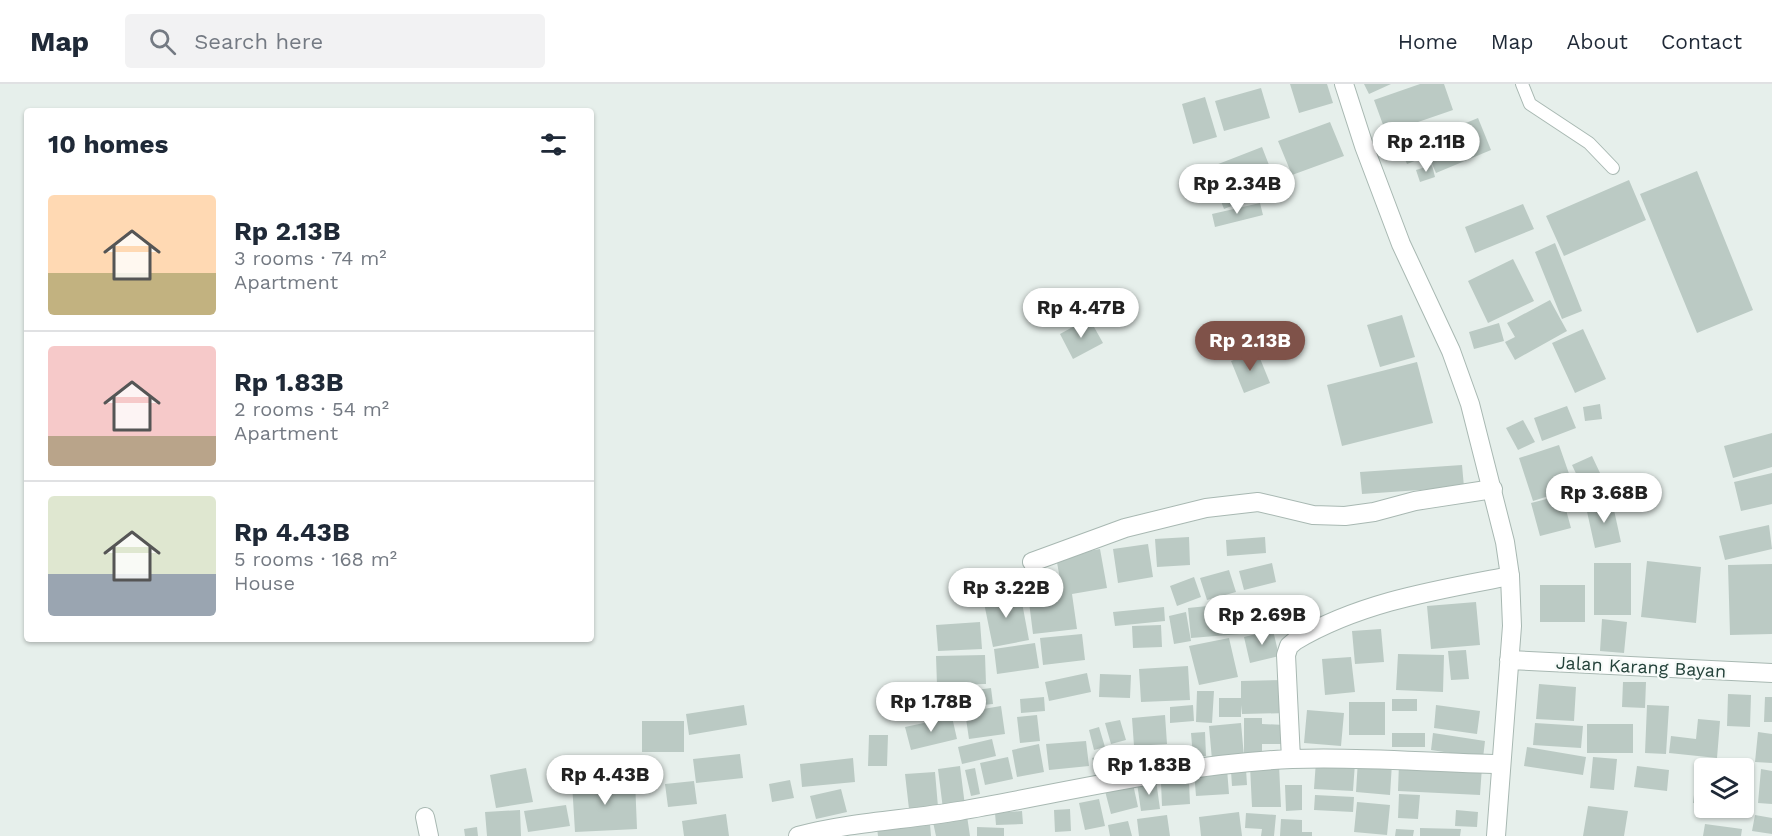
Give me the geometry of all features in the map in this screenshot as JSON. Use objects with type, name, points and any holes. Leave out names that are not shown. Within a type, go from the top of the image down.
[{"type":"street","points":[[1344,84],[1401,244],[1451,351],[1470,404],[1506,542],[1512,626],[1496,836]]},
{"type":"street","points":[[1032,562],[1125,528],[1206,508],[1258,502],[1313,515],[1345,516],[1374,512],[1414,501],[1493,489]]},
{"type":"street","points":[[1291,759],[1286,655],[1289,646],[1341,619],[1414,594],[1510,576]]},
{"type":"street","name":"Jalan Karang Bayan","points":[[1509,660],[1772,673]]},
{"type":"street","points":[[798,836],[851,825],[947,813],[1150,776],[1291,759],[1386,759],[1501,764]]},
{"type":"street","points":[[425,817],[429,836]]},
{"type":"lane","points":[[1522,84],[1530,104],[1589,143],[1613,168]]},
{"type":"building","points":[[1290,84],[1327,84],[1333,103],[1299,113]]},
{"type":"building","points":[[1364,84],[1391,84],[1369,94]]},
{"type":"building","points":[[1420,84],[1444,84],[1453,110],[1386,133],[1374,100]]},
{"type":"building","points":[[1261,88],[1270,118],[1224,131],[1215,101]]},
{"type":"building","points":[[1205,97],[1217,137],[1193,144],[1182,104]]},
{"type":"building","points":[[1478,118],[1491,150],[1436,173],[1422,141]]},
{"type":"building","points":[[1330,122],[1344,156],[1292,175],[1278,141]]},
{"type":"building","points":[[1414,139],[1422,158],[1407,164],[1399,145]]},
{"type":"building","points":[[1262,147],[1278,188],[1224,209],[1208,168]]},
{"type":"building","points":[[1432,165],[1435,177],[1420,182],[1416,170]]},
{"type":"building","points":[[1697,171],[1753,310],[1697,333],[1640,194]]},
{"type":"building","points":[[1629,180],[1646,220],[1564,256],[1546,216]]},
{"type":"building","points":[[1260,203],[1263,215],[1215,227],[1212,214]]},
{"type":"building","points":[[1523,204],[1534,229],[1475,253],[1465,227]]},
{"type":"building","points":[[1555,243],[1582,311],[1562,319],[1535,252]]},
{"type":"building","points":[[1513,259],[1534,301],[1488,323],[1468,281]]},
{"type":"building","points":[[1550,300],[1567,331],[1515,360],[1505,342],[1515,337],[1507,323]]},
{"type":"building","points":[[1402,315],[1415,357],[1380,367],[1367,325]]},
{"type":"building","points":[[1089,318],[1103,343],[1073,359],[1060,334]]},
{"type":"building","points":[[1499,323],[1504,341],[1474,349],[1469,332]]},
{"type":"building","points":[[1583,329],[1606,379],[1575,393],[1552,343]]},
{"type":"building","points":[[1257,351],[1270,383],[1244,393],[1231,361]]},
{"type":"building","points":[[1417,362],[1433,423],[1342,446],[1327,385]]},
{"type":"building","points":[[1600,404],[1602,419],[1585,421],[1583,407]]},
{"type":"building","points":[[1567,406],[1576,428],[1542,441],[1534,418]]},
{"type":"building","points":[[1523,420],[1535,442],[1518,450],[1506,428]]},
{"type":"building","points":[[1772,433],[1772,467],[1733,478],[1724,446]]},
{"type":"building","points":[[1559,445],[1574,488],[1533,501],[1519,458]]},
{"type":"building","points":[[1592,456],[1600,473],[1580,482],[1572,465]]},
{"type":"building","points":[[1462,465],[1464,487],[1362,494],[1360,472]]},
{"type":"building","points":[[1772,473],[1772,504],[1741,511],[1734,482]]},
{"type":"building","points":[[1562,495],[1571,528],[1540,536],[1531,503]]},
{"type":"building","points":[[1612,501],[1621,542],[1595,548],[1586,507]]},
{"type":"building","points":[[1769,525],[1772,549],[1725,560],[1719,536]]},
{"type":"building","points":[[1189,537],[1190,565],[1157,567],[1155,539]]},
{"type":"building","points":[[1265,537],[1266,553],[1227,556],[1226,540]]},
{"type":"building","points":[[1148,544],[1153,577],[1118,583],[1113,549]]},
{"type":"building","points":[[1100,549],[1107,588],[1072,594],[1077,629],[1033,634],[1028,594],[1062,590],[1056,557]]},
{"type":"building","points":[[1647,561],[1701,567],[1696,623],[1641,617]]},
{"type":"building","points":[[1272,563],[1276,582],[1244,590],[1239,571]]},
{"type":"building","points":[[1594,563],[1631,563],[1631,615],[1594,615]]},
{"type":"building","points":[[1772,564],[1772,634],[1730,635],[1728,565]]},
{"type":"building","points":[[1229,570],[1236,592],[1207,600],[1200,578]]},
{"type":"building","points":[[1194,577],[1201,597],[1177,606],[1170,586]]},
{"type":"building","points":[[1540,585],[1585,585],[1585,622],[1540,622]]},
{"type":"building","points":[[1020,592],[1029,640],[993,647],[983,598]]},
{"type":"building","points":[[1476,602],[1480,645],[1431,649],[1427,606]]},
{"type":"building","points":[[1237,603],[1240,634],[1191,638],[1188,608]]},
{"type":"building","points":[[1164,607],[1165,621],[1115,626],[1113,612]]},
{"type":"building","points":[[1186,612],[1191,641],[1174,644],[1169,616]]},
{"type":"building","points":[[1602,619],[1627,622],[1624,653],[1600,651]]},
{"type":"building","points":[[980,622],[982,649],[938,651],[936,625]]},
{"type":"building","points":[[1161,625],[1162,647],[1133,648],[1132,626]]},
{"type":"building","points":[[1381,629],[1384,662],[1355,664],[1352,631]]},
{"type":"building","points":[[1273,630],[1279,656],[1250,663],[1244,637]]},
{"type":"building","points":[[1082,634],[1085,660],[1043,665],[1040,638]]},
{"type":"building","points":[[1229,638],[1238,677],[1199,685],[1189,646]]},
{"type":"building","points":[[1035,643],[1039,668],[997,674],[994,649]]},
{"type":"building","points":[[1466,650],[1469,679],[1451,680],[1448,651]]},
{"type":"building","points":[[1398,654],[1444,655],[1443,692],[1396,690]]},
{"type":"building","points":[[985,655],[986,684],[937,685],[936,656]]},
{"type":"building","points":[[1351,657],[1355,692],[1325,695],[1322,659]]},
{"type":"building","points":[[1188,666],[1190,700],[1141,702],[1139,669]]},
{"type":"building","points":[[1087,673],[1091,692],[1049,701],[1045,682]]},
{"type":"building","points":[[1100,674],[1131,675],[1130,698],[1099,697]]},
{"type":"building","points":[[1287,680],[1288,713],[1242,714],[1241,705],[1241,717],[1219,717],[1219,698],[1241,698],[1241,681]]},
{"type":"building","points":[[1623,682],[1646,682],[1645,708],[1622,707]]},
{"type":"building","points":[[1539,684],[1576,687],[1574,721],[1536,719]]},
{"type":"building","points":[[991,688],[993,704],[962,707],[961,692]]},
{"type":"building","points":[[1197,691],[1214,691],[1212,723],[1196,722]]},
{"type":"building","points":[[1728,694],[1751,695],[1750,727],[1727,726]]},
{"type":"building","points":[[1044,697],[1045,711],[1021,713],[1020,699]]},
{"type":"building","points":[[1765,697],[1772,697],[1772,722],[1764,722]]},
{"type":"building","points":[[1392,699],[1417,699],[1417,711],[1392,711]]},
{"type":"building","points":[[1349,702],[1385,702],[1385,735],[1349,735]]},
{"type":"building","points":[[744,705],[747,725],[689,735],[686,714]]},
{"type":"building","points":[[1193,705],[1194,721],[1170,723],[1170,707]]},
{"type":"building","points":[[1436,705],[1480,711],[1477,734],[1434,728]]},
{"type":"building","points":[[1647,705],[1669,706],[1666,754],[1645,753]]},
{"type":"building","points":[[1001,706],[1005,734],[969,739],[965,712]]},
{"type":"building","points":[[1307,710],[1344,713],[1341,746],[1304,743]]},
{"type":"building","points":[[1037,715],[1040,741],[1020,743],[1017,717]]},
{"type":"building","points":[[1165,715],[1167,744],[1134,746],[1132,718]]},
{"type":"building","points":[[952,717],[957,739],[911,750],[905,727]]},
{"type":"building","points":[[1244,718],[1262,718],[1262,724],[1285,725],[1285,744],[1262,744],[1262,755],[1244,755]]},
{"type":"building","points":[[1698,719],[1720,721],[1717,758],[1669,753],[1671,736],[1696,739]]},
{"type":"building","points":[[1120,720],[1126,740],[1111,744],[1105,723]]},
{"type":"building","points":[[642,721],[684,721],[684,752],[642,752]]},
{"type":"building","points":[[1241,723],[1244,757],[1212,760],[1209,726]]},
{"type":"building","points":[[1535,723],[1583,726],[1581,748],[1533,745]]},
{"type":"building","points":[[1587,724],[1633,724],[1633,753],[1587,753]]},
{"type":"building","points":[[1099,727],[1105,747],[1094,750],[1089,730]]},
{"type":"building","points":[[1205,732],[1206,756],[1193,757],[1191,733]]},
{"type":"building","points":[[1758,732],[1772,734],[1772,763],[1755,762]]},
{"type":"building","points":[[1392,733],[1425,733],[1425,747],[1392,747]]},
{"type":"building","points":[[1433,733],[1485,741],[1483,758],[1431,750]]},
{"type":"building","points":[[869,735],[888,735],[887,766],[868,766]]},
{"type":"building","points":[[992,739],[996,756],[962,764],[958,747]]},
{"type":"building","points":[[1086,741],[1089,766],[1049,770],[1046,744]]},
{"type":"building","points":[[1039,744],[1044,772],[1017,777],[1012,750]]},
{"type":"building","points":[[1191,746],[1191,758],[1174,759],[1174,747]]},
{"type":"building","points":[[1527,747],[1586,757],[1583,775],[1524,766]]},
{"type":"building","points":[[1130,752],[1135,771],[1118,776],[1113,756]]},
{"type":"building","points":[[740,754],[743,778],[696,783],[693,759]]},
{"type":"building","points":[[1108,754],[1113,772],[1097,776],[1092,758]]},
{"type":"building","points":[[1008,757],[1013,779],[985,785],[980,763]]},
{"type":"building","points":[[1593,757],[1617,759],[1614,790],[1590,788]]},
{"type":"building","points":[[853,758],[855,782],[802,787],[800,764]]},
{"type":"building","points":[[1358,760],[1392,763],[1390,795],[1356,792]]},
{"type":"building","points":[[1316,761],[1355,763],[1353,791],[1314,789]]},
{"type":"building","points":[[1399,763],[1482,767],[1480,795],[1398,791]]},
{"type":"building","points":[[1279,765],[1281,807],[1252,807],[1250,766]]},
{"type":"building","points":[[960,766],[965,806],[943,809],[938,769]]},
{"type":"building","points":[[1637,766],[1669,770],[1667,791],[1634,787]]},
{"type":"building","points":[[526,768],[533,802],[496,808],[490,775]]},
{"type":"building","points":[[975,768],[980,794],[971,796],[965,770]]},
{"type":"building","points":[[1227,769],[1229,794],[1196,796],[1194,771]]},
{"type":"building","points":[[1246,769],[1247,785],[1232,786],[1231,771]]},
{"type":"building","points":[[1761,769],[1772,771],[1772,804],[1758,803]]},
{"type":"building","points":[[935,772],[938,807],[909,809],[905,774]]},
{"type":"building","points":[[635,780],[637,829],[575,832],[572,783]]},
{"type":"building","points":[[790,780],[794,798],[772,802],[769,784]]},
{"type":"building","points":[[1156,780],[1160,809],[1141,811],[1137,783]]},
{"type":"building","points":[[694,781],[697,804],[668,807],[665,784]]},
{"type":"building","points":[[1189,781],[1190,804],[1162,806],[1161,782]]},
{"type":"building","points":[[1133,784],[1138,807],[1111,814],[1105,791]]},
{"type":"building","points":[[1285,785],[1302,785],[1302,810],[1286,811]]},
{"type":"building","points":[[841,789],[847,812],[816,819],[810,796]]},
{"type":"building","points":[[1399,794],[1420,795],[1418,819],[1398,818]]},
{"type":"building","points":[[1315,795],[1354,797],[1353,812],[1314,810]]},
{"type":"building","points":[[1099,799],[1105,826],[1085,830],[1079,803]]},
{"type":"building","points":[[1357,802],[1390,805],[1387,835],[1354,832]]},
{"type":"building","points":[[566,805],[570,826],[528,832],[524,811]]},
{"type":"building","points":[[1588,806],[1628,811],[1624,836],[1583,836]]},
{"type":"building","points":[[1070,809],[1071,831],[1055,832],[1054,810]]},
{"type":"building","points":[[520,810],[521,836],[487,836],[485,812]]},
{"type":"building","points":[[1456,810],[1478,812],[1477,827],[1455,826]]},
{"type":"building","points":[[1022,811],[1023,824],[996,825],[995,813]]},
{"type":"building","points":[[1239,812],[1242,836],[1201,836],[1199,817]]},
{"type":"building","points":[[1246,813],[1276,815],[1274,836],[1261,836],[1262,829],[1245,828]]},
{"type":"building","points":[[726,814],[729,836],[684,836],[682,821]]},
{"type":"building","points":[[1167,815],[1170,836],[1139,836],[1137,819]]},
{"type":"building","points":[[1755,815],[1772,818],[1772,834],[1752,831]]},
{"type":"building","points":[[967,816],[970,836],[936,836],[933,822]]},
{"type":"building","points":[[1281,819],[1302,820],[1302,832],[1312,832],[1312,836],[1280,836]]},
{"type":"building","points":[[1128,821],[1132,836],[1110,836],[1108,825]]},
{"type":"building","points":[[930,824],[931,836],[878,836],[877,828]]},
{"type":"building","points":[[1705,824],[1742,829],[1741,836],[1703,836]]},
{"type":"building","points":[[477,827],[478,836],[465,836],[464,829]]},
{"type":"building","points":[[977,827],[1004,828],[1004,836],[977,836]]},
{"type":"building","points":[[1420,828],[1461,829],[1460,836],[1420,836]]},
{"type":"building","points":[[1396,829],[1414,830],[1413,836],[1395,836]]}]
